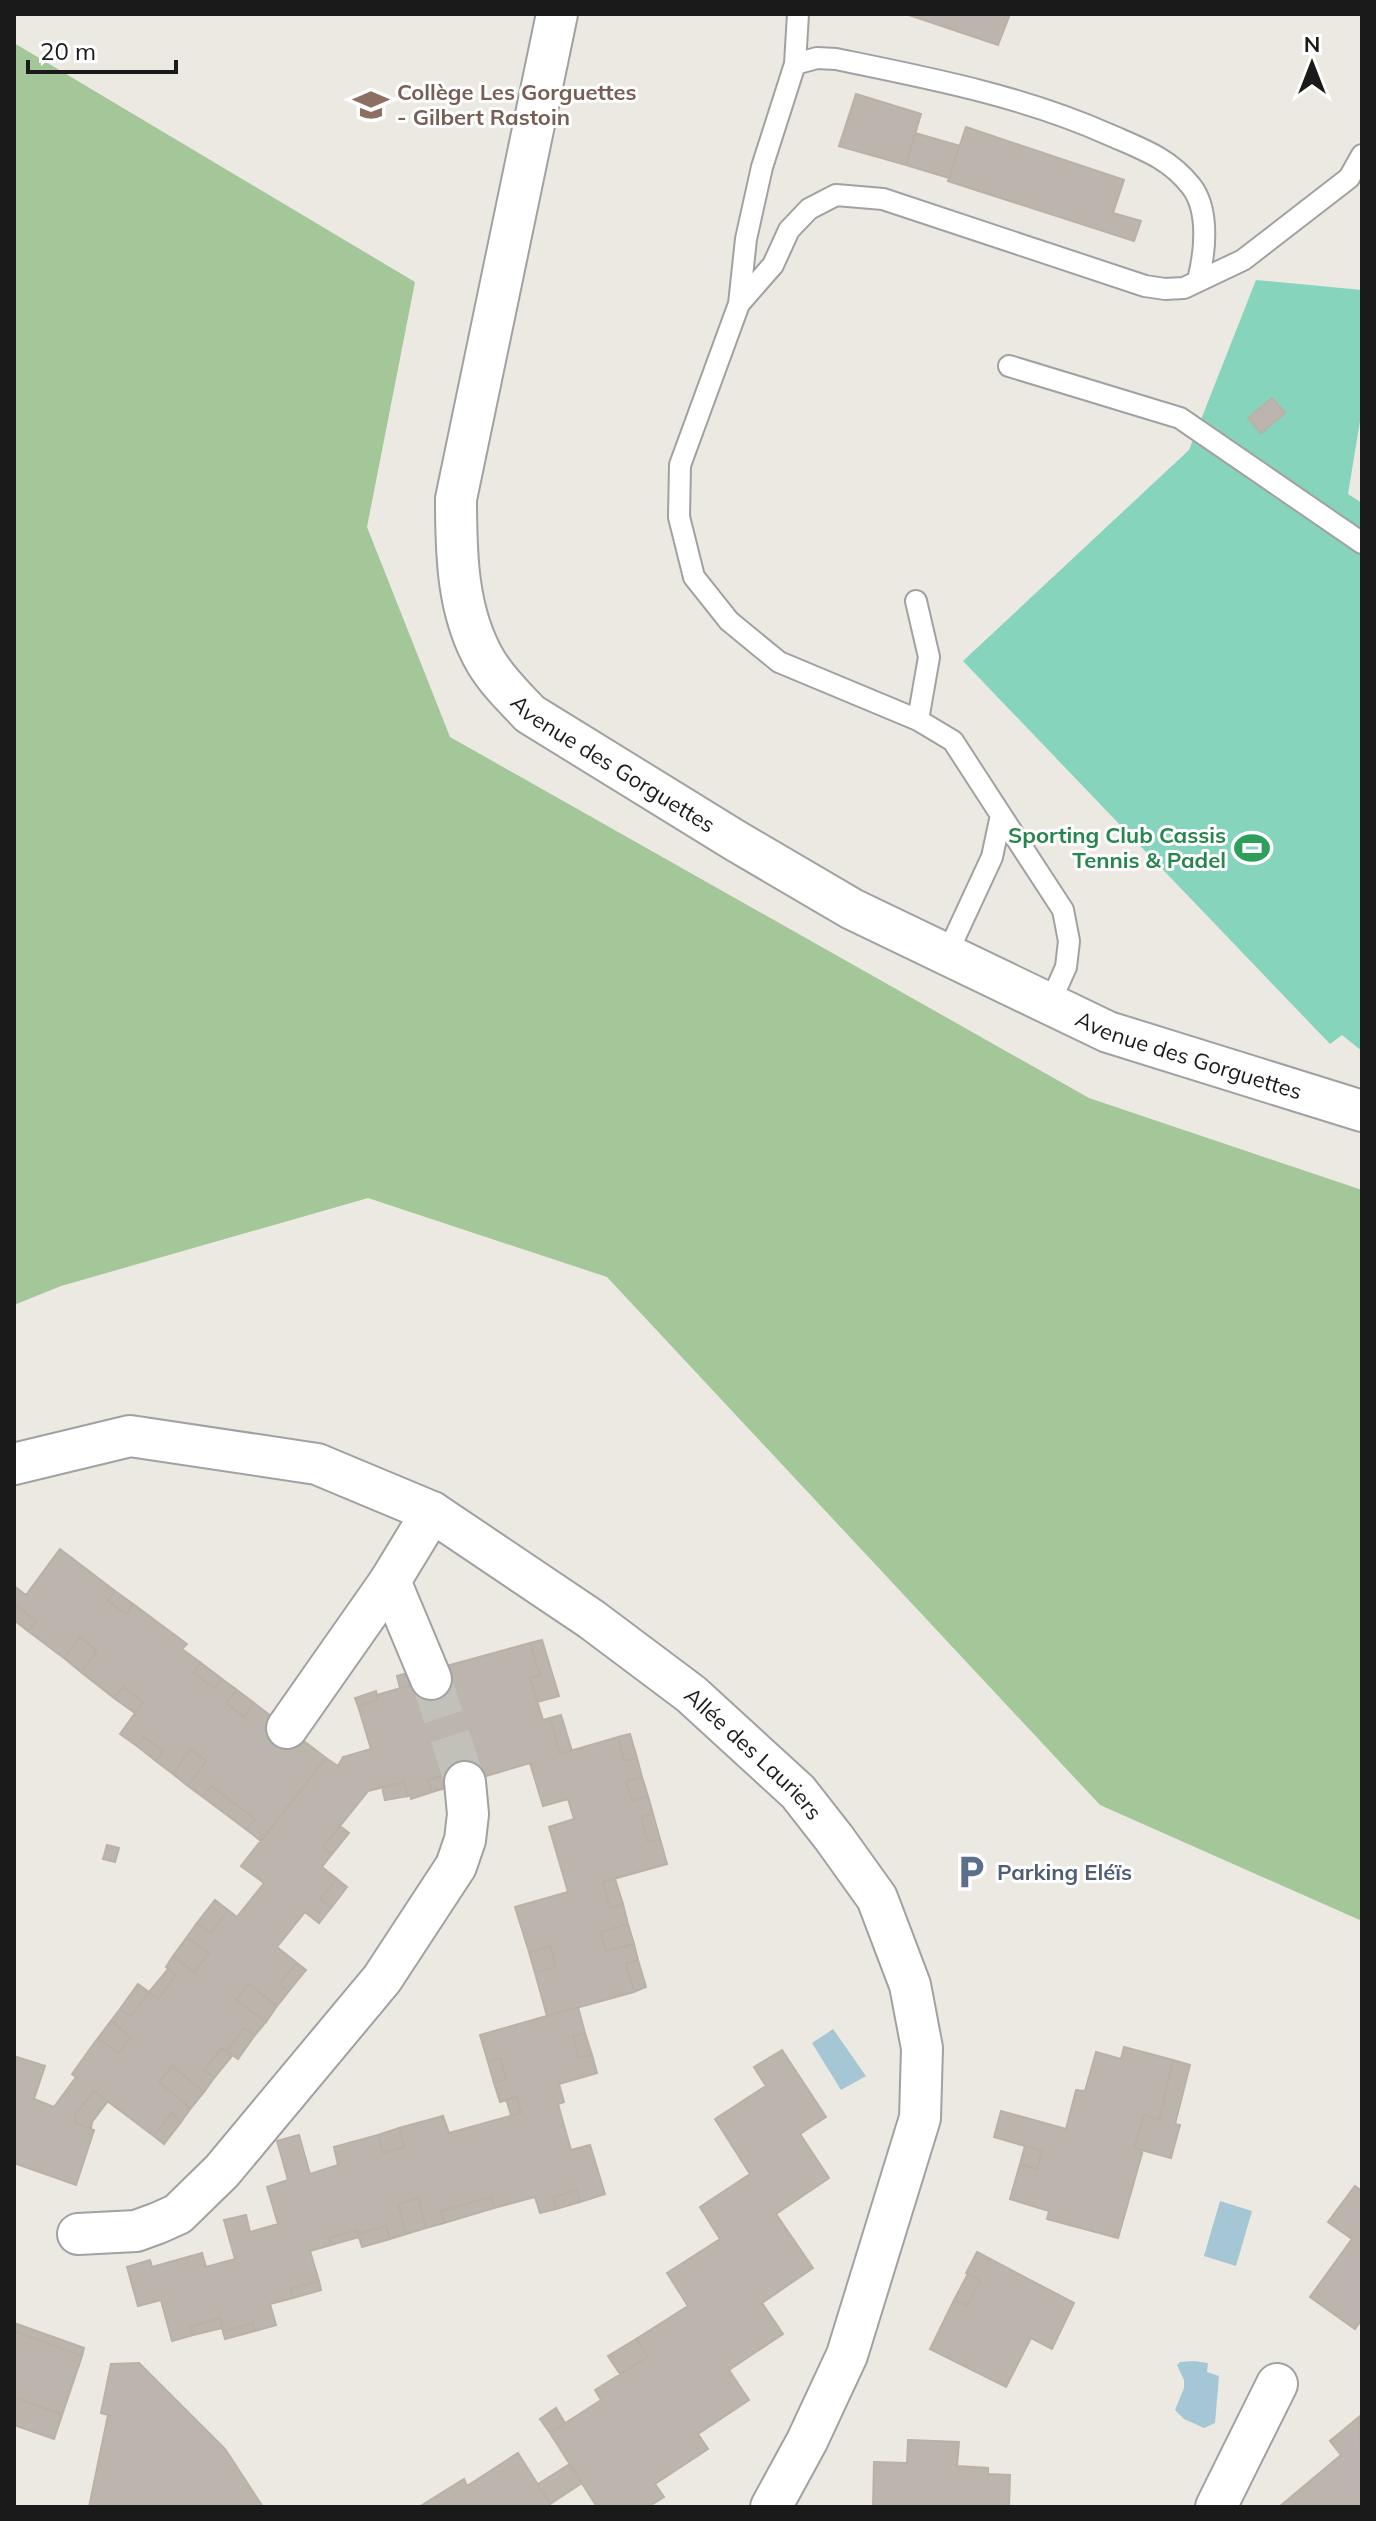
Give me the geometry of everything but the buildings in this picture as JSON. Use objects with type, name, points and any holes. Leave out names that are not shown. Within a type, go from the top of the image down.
[{"type":"street","name":"Avenue des Gorguettes","points":[[557,14],[456,499],[456,564],[467,616],[485,661],[530,714],[852,909],[1108,1032],[1362,1111]]},
{"type":"street","name":"Allée des Lauriers","points":[[14,1464],[130,1436],[317,1464],[432,1512],[591,1619],[691,1694],[798,1792],[877,1898],[910,1985],[922,2048],[920,2118],[847,2355],[807,2441],[771,2507]]},
{"type":"street","points":[[287,1728],[390,1581],[432,1512]]},
{"type":"street","points":[[390,1581],[431,1679]]},
{"type":"street","points":[[78,2234],[136,2231],[158,2223],[178,2214],[222,2171],[382,1979],[456,1866],[465,1840],[468,1814],[465,1782]]},
{"type":"street","points":[[1216,2507],[1277,2384]]},
{"type":"lane","points":[[798,14],[795,64],[759,182],[746,239],[739,304],[680,465],[679,517],[694,577],[729,621],[779,662],[918,720],[953,741],[1063,910],[1069,941],[1066,967],[1050,1003]]},
{"type":"lane","points":[[795,64],[817,58],[836,59],[960,85],[1081,121],[1159,156],[1193,188],[1203,217],[1206,241],[1198,280]]},
{"type":"lane","points":[[739,304],[773,265],[789,230],[809,209],[836,195],[883,199],[1145,286],[1184,288],[1243,260],[1349,178],[1362,155]]},
{"type":"lane","points":[[1009,366],[1180,418],[1362,543]]},
{"type":"lane","points":[[916,601],[929,657],[918,720]]},
{"type":"lane","points":[[947,954],[992,857],[1001,815]]},
{"type":"green space","points":[[14,43],[415,282],[367,527],[450,737],[1089,1098],[1362,1190],[1362,1921],[1100,1805],[607,1277],[368,1198],[61,1286],[14,1305]]},
{"type":"green space","name":"Sporting Club Cassis Tennis & Padel","points":[[1256,280],[1362,290],[1362,409],[1348,494],[1362,503],[1362,1051],[1342,1035],[1330,1044],[963,661],[1189,450]]},
{"type":"water","points":[[833,2029],[866,2076],[841,2090],[812,2043]]},
{"type":"water","points":[[1220,2201],[1252,2211],[1236,2266],[1204,2256]]},
{"type":"water","points":[[1194,2361],[1208,2363],[1207,2372],[1219,2376],[1215,2423],[1204,2428],[1184,2419],[1175,2410],[1184,2388],[1177,2365]]},
{"type":"tunnel","points":[[431,1679],[465,1782]]},
{"type":"place","name":"Collège Les Gorguettes - Gilbert Rastoin","points":[[371,105]]},
{"type":"place","name":"Sporting Club Cassis Tennis & Padel","points":[[1252,848]]},
{"type":"place","name":"Parking Eléïs","points":[[971,1872]]}]
